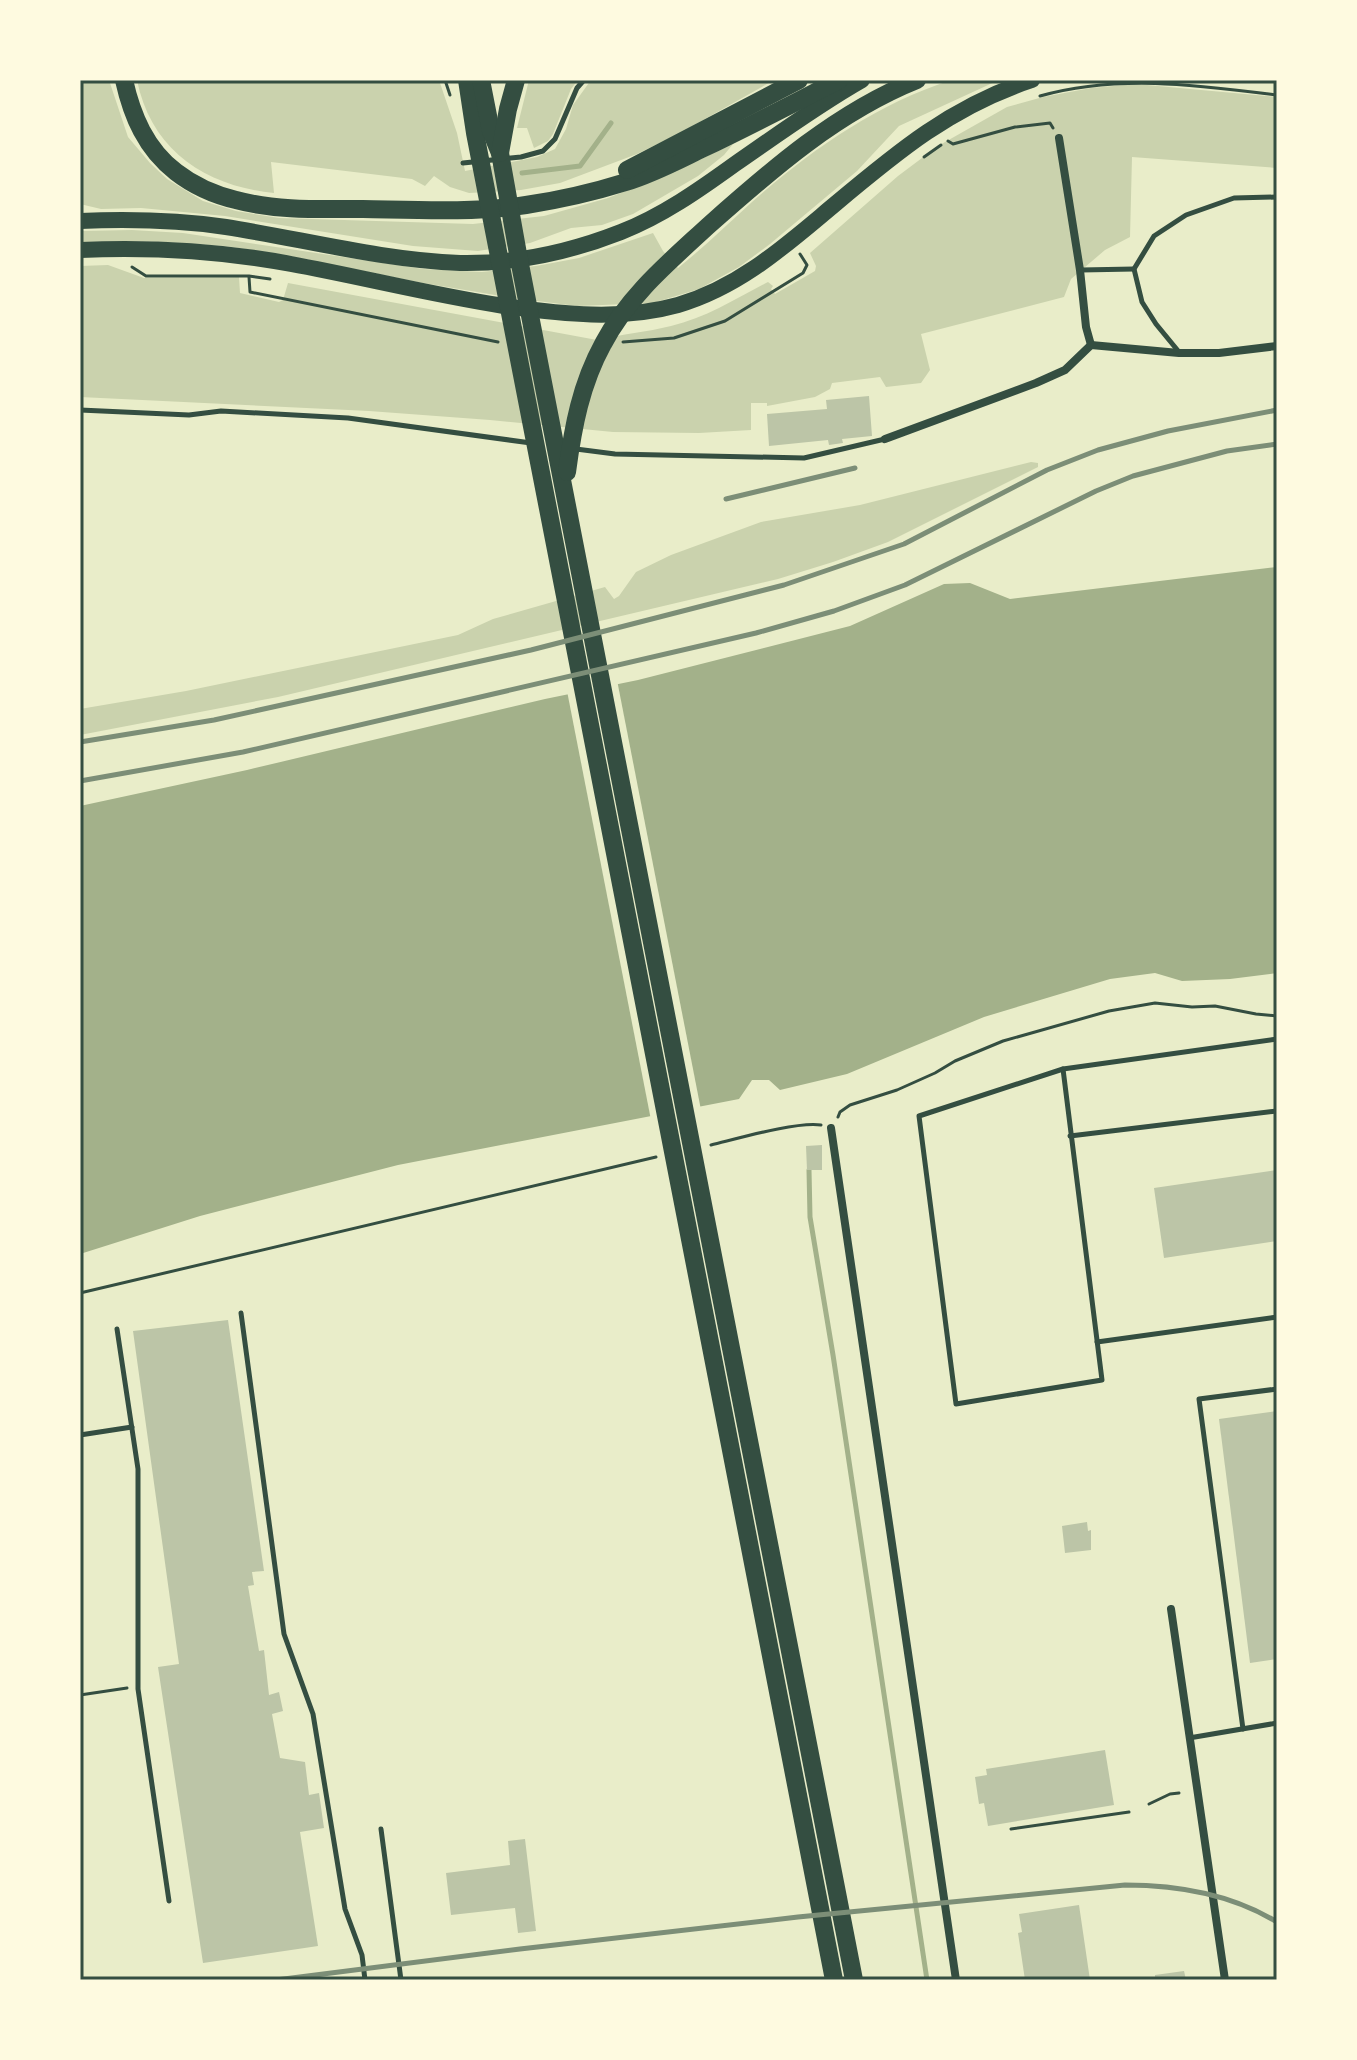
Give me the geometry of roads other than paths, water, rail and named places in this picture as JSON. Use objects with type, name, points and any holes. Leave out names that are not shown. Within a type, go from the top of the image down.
[{"type":"highway","points":[[124,80],[139,128],[154,151],[175,171],[212,192],[237,201],[296,208],[475,209],[545,201],[628,182],[682,159],[839,80]]},
{"type":"highway","points":[[458,80],[490,131]]},
{"type":"highway","points":[[467,80],[500,153],[854,1980]]},
{"type":"highway","points":[[481,80],[834,1980]]},
{"type":"highway","points":[[490,131],[508,109],[516,80]]},
{"type":"highway","points":[[545,201],[623,172],[799,80]]},
{"type":"highway","points":[[564,486],[577,412],[593,362],[630,302],[671,260],[810,141],[891,91],[917,80]]},
{"type":"main road","points":[[80,221],[160,221],[224,227],[376,253],[460,263],[541,256],[595,242],[647,221],[862,80]]},
{"type":"main road","points":[[80,250],[218,254],[286,263],[441,295],[545,311],[627,315],[650,311],[689,301],[741,278],[771,258],[915,139],[989,95],[1032,80]]},
{"type":"street","points":[[1059,138],[1091,345]]},
{"type":"street","points":[[885,439],[1065,370],[1091,345],[1179,353],[1219,353],[1277,346]]},
{"type":"street","points":[[831,1128],[956,1980]]},
{"type":"street","points":[[1171,1609],[1225,1980]]},
{"type":"lane","points":[[463,163],[521,157],[543,151],[559,131],[577,88],[584,80]]},
{"type":"lane","points":[[475,209],[486,196],[482,161]]},
{"type":"lane","points":[[1179,353],[1142,302],[1134,269],[1154,236],[1186,215],[1234,198],[1277,197]]},
{"type":"lane","points":[[1080,270],[1134,269]]},
{"type":"lane","points":[[80,410],[189,415],[221,411],[348,418],[539,444]]},
{"type":"lane","points":[[554,446],[615,454],[804,458],[885,439]]},
{"type":"lane","points":[[1063,1069],[1102,1380],[956,1404],[919,1116],[1063,1069],[1277,1039]]},
{"type":"lane","points":[[1070,1136],[1277,1111]]},
{"type":"lane","points":[[241,1313],[284,1634],[313,1714],[345,1909],[362,1955],[365,1980]]},
{"type":"lane","points":[[1097,1342],[1277,1317]]},
{"type":"lane","points":[[117,1329],[138,1469],[138,1689],[169,1901]]},
{"type":"lane","points":[[1243,1729],[1199,1399],[1277,1389]]},
{"type":"lane","points":[[80,1435],[132,1427]]},
{"type":"lane","points":[[1188,1738],[1277,1723]]},
{"type":"lane","points":[[381,1829],[401,1980]]},
{"type":"waterway","points":[[522,173],[580,166],[611,123]]},
{"type":"waterway","points":[[809,1170],[810,1217],[927,1980]]},
{"type":"railway","points":[[80,742],[214,720],[531,650],[784,585],[904,544],[1047,470],[1098,450],[1168,431],[1277,410]]},
{"type":"railway","points":[[80,781],[243,752],[756,633],[834,611],[905,585],[1096,491],[1133,476],[1227,451],[1277,444]]},
{"type":"railway","points":[[726,499],[855,468]]},
{"type":"railway","points":[[276,1980],[798,1917],[1125,1885],[1204,1893],[1241,1904],[1277,1922]]}]
